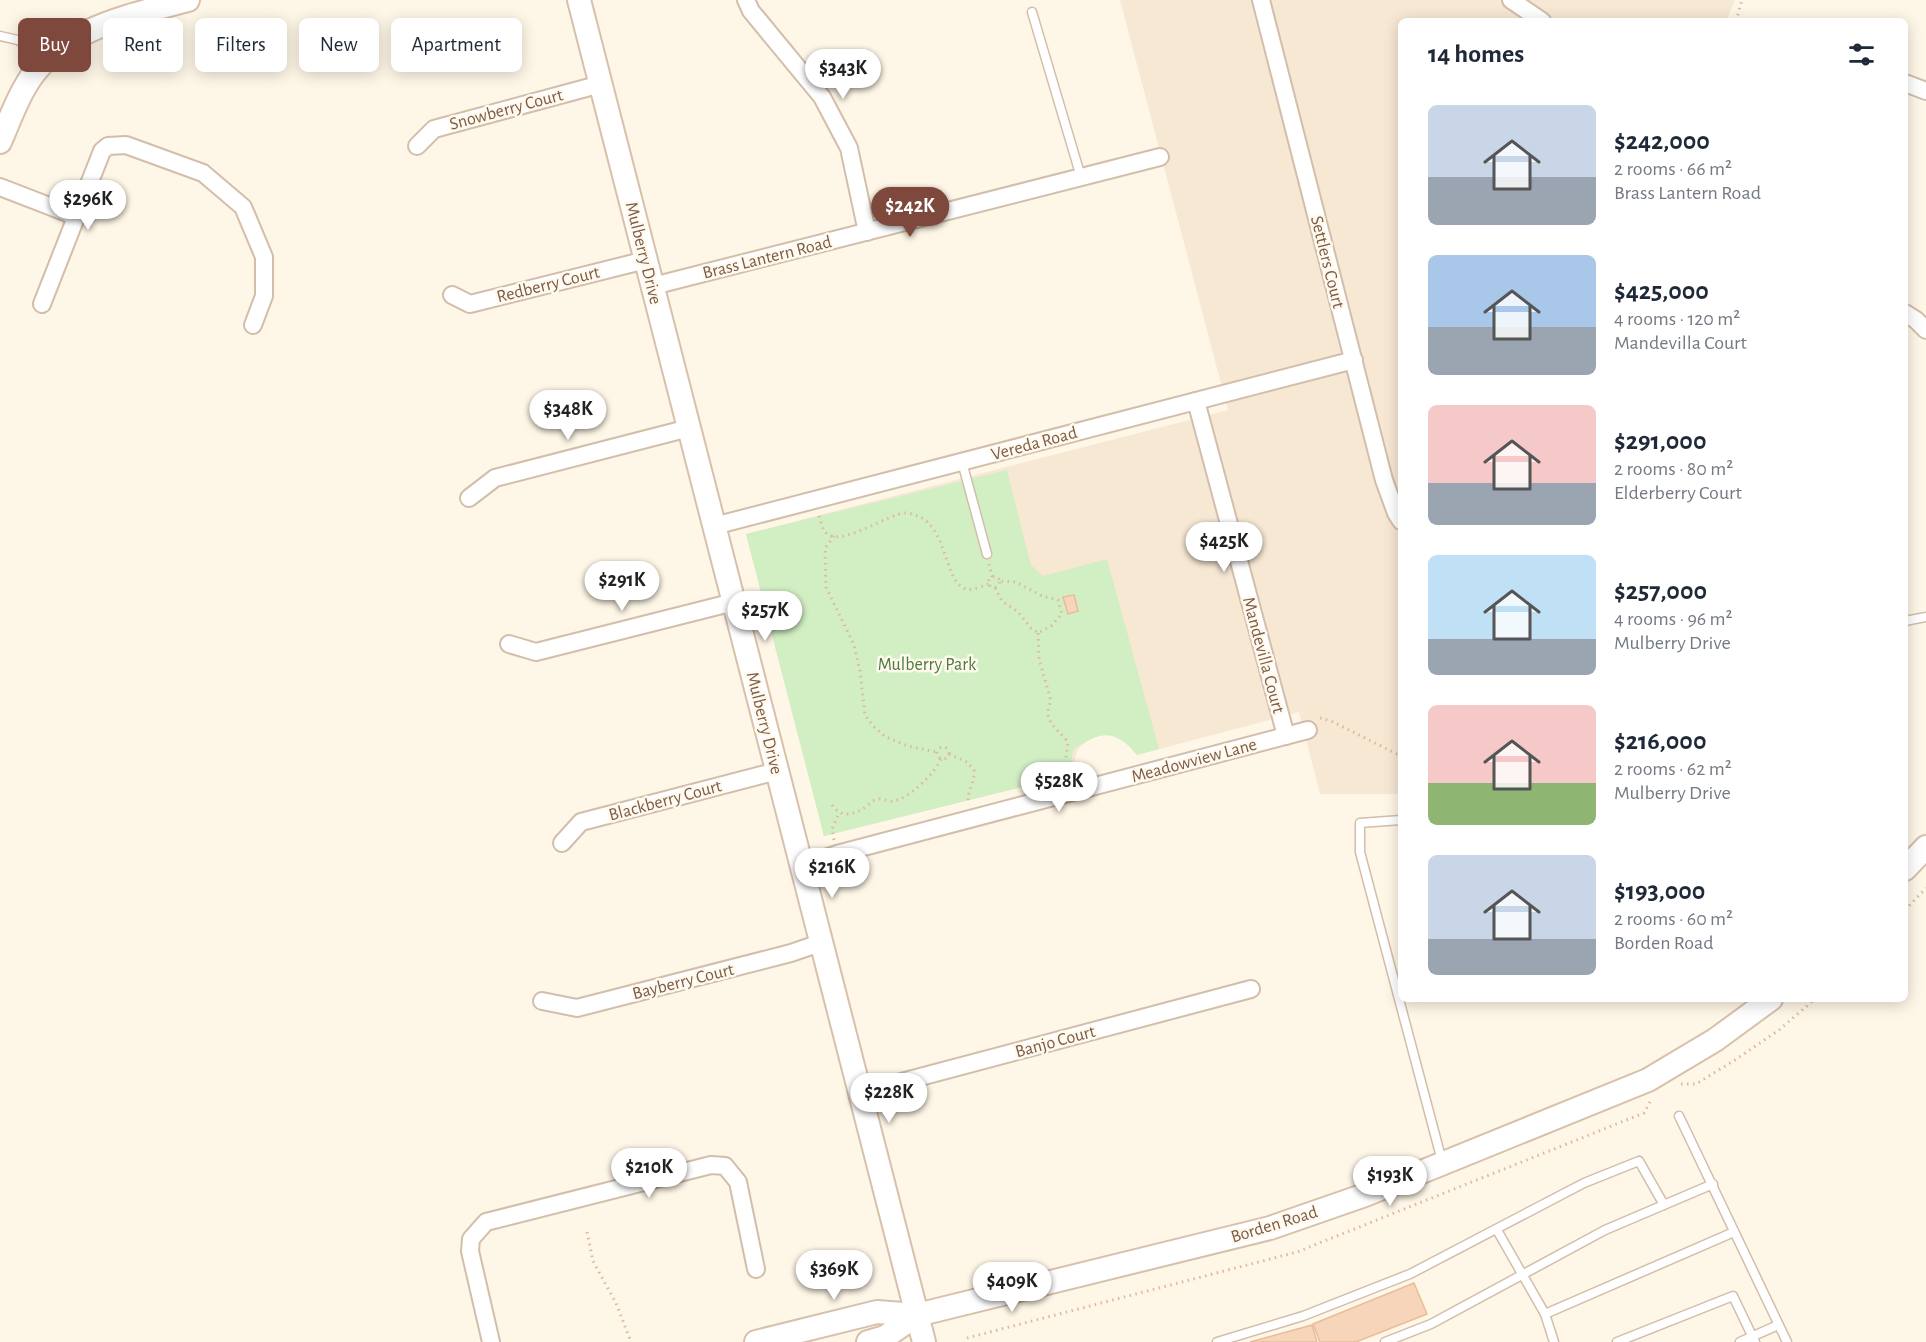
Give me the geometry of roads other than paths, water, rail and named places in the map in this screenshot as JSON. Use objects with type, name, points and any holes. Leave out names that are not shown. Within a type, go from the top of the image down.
[{"type":"main road","points":[[91,30],[143,12],[188,0]]},
{"type":"main road","name":"Mulberry Drive","points":[[579,0],[924,1342]]},
{"type":"main road","points":[[0,142],[25,86],[36,72]]},
{"type":"main road","points":[[1908,866],[1926,847]]},
{"type":"main road","name":"Borden Road","points":[[756,1342],[877,1312],[917,1315],[1270,1228],[1365,1195],[1658,1075],[1715,1040],[1767,1002]]},
{"type":"main road","name":"Borden Road","points":[[868,1342],[885,1337],[917,1315]]},
{"type":"street","points":[[746,0],[751,11],[822,97],[849,148],[867,232]]},
{"type":"street","name":"Settlers Court","points":[[1261,0],[1384,480],[1398,516]]},
{"type":"street","points":[[1511,0],[1538,18]]},
{"type":"street","name":"Snowberry Court","points":[[417,146],[434,129],[601,84]]},
{"type":"street","points":[[1908,84],[1926,90]]},
{"type":"street","points":[[42,304],[102,151],[108,146],[126,145],[203,173],[243,207],[264,257],[264,296],[253,325]]},
{"type":"street","name":"Brass Lantern Road","points":[[653,286],[1160,157]]},
{"type":"street","points":[[0,187],[75,216]]},
{"type":"street","name":"Redberry Court","points":[[452,295],[470,304],[646,260]]},
{"type":"street","points":[[1908,315],[1926,330]]},
{"type":"street","name":"Vereda Road","points":[[714,526],[1354,360]]},
{"type":"street","name":"Mandevilla Court","points":[[1196,401],[1286,736]]},
{"type":"street","points":[[469,498],[495,478],[689,428]]},
{"type":"street","points":[[509,644],[536,652],[734,602]]},
{"type":"street","name":"Meadowview Lane","points":[[802,866],[837,854],[1286,736],[1312,724]]},
{"type":"street","name":"Blackberry Court","points":[[562,843],[581,822],[777,771]]},
{"type":"street","name":"Bayberry Court","points":[[542,1001],[577,1008],[791,953],[823,942]]},
{"type":"street","name":"Banjo Court","points":[[860,1093],[1251,989]]},
{"type":"street","points":[[491,1342],[470,1251],[471,1239],[486,1222],[711,1165],[725,1166],[738,1182],[756,1269]]},
{"type":"lane","points":[[1032,12],[1081,177]]},
{"type":"lane","points":[[0,36],[18,40]]},
{"type":"lane","points":[[962,462],[987,554]]},
{"type":"lane","points":[[1908,620],[1926,616]]},
{"type":"lane","points":[[1398,820],[1360,823],[1360,852],[1398,995]]},
{"type":"lane","points":[[1400,1002],[1443,1164]]},
{"type":"lane","points":[[1679,1116],[1787,1342]]},
{"type":"lane","points":[[1217,1342],[1304,1316],[1410,1274],[1584,1183],[1639,1161],[1664,1205]]},
{"type":"lane","points":[[1385,1342],[1431,1324],[1605,1230],[1713,1184]]},
{"type":"lane","points":[[1497,1230],[1545,1314],[1554,1342]]},
{"type":"lane","points":[[1545,1314],[1734,1232]]},
{"type":"lane","points":[[1617,1342],[1733,1296],[1754,1339]]},
{"type":"lane","points":[[1740,1342],[1754,1339],[1778,1325]]},
{"type":"park label","name":"Mulberry Park","points":[[927,664]]}]
